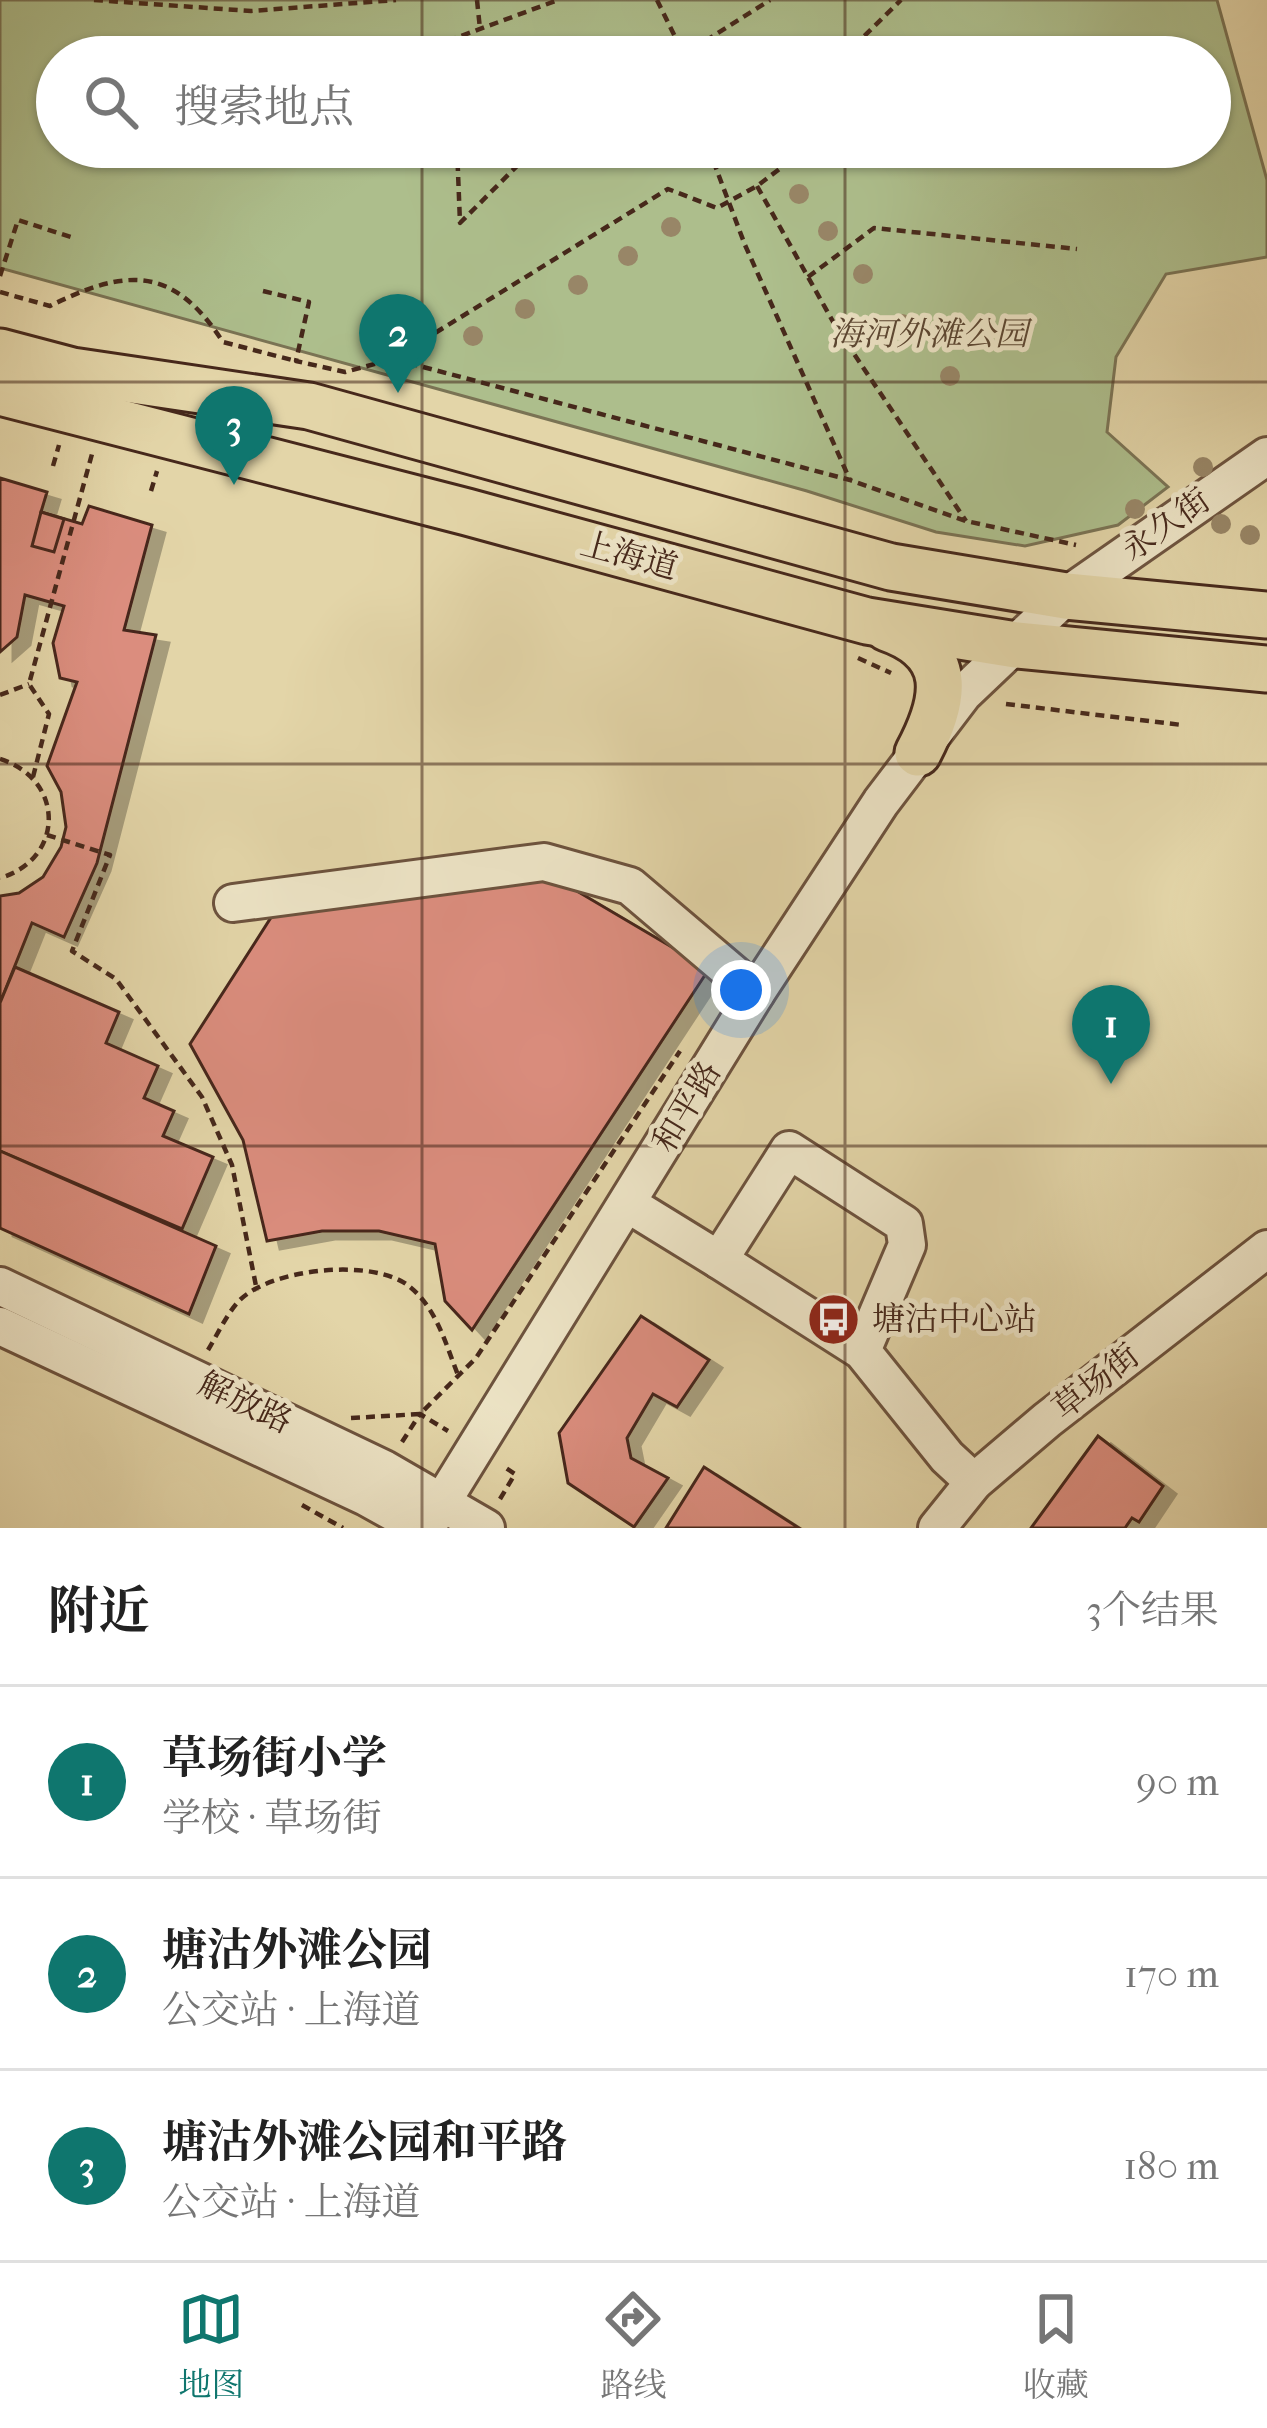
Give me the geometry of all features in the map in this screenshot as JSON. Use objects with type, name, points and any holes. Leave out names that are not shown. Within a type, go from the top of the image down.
[{"type":"main road","name":"上海道","points":[[0,352],[72,371],[309,406],[891,567],[1066,596],[1267,616]]},
{"type":"main road","name":"上海道","points":[[0,392],[467,512],[855,636],[1016,645],[1267,669]]},
{"type":"main road","points":[[855,636],[913,640],[936,670],[941,700],[918,754]]},
{"type":"street","name":"永久街","points":[[1066,596],[1267,456]]},
{"type":"street","name":"和平路","points":[[453,1522],[476,1449],[756,993],[881,802],[963,694],[1066,596]]},
{"type":"street","points":[[232,903],[544,862],[629,886],[756,993]]},
{"type":"street","points":[[719,1260],[789,1150],[904,1224],[907,1245],[862,1351]]},
{"type":"street","points":[[628,1204],[862,1351],[947,1457],[974,1482]]},
{"type":"street","name":"草场街","points":[[937,1528],[974,1482],[1047,1420],[1267,1250]]},
{"type":"street","name":"解放路","points":[[0,1286],[384,1469],[453,1522]]},
{"type":"street","name":"解放路","points":[[0,1326],[366,1497],[453,1522]]},
{"type":"path","points":[[94,0],[251,11],[397,0]]},
{"type":"path","points":[[250,0],[251,11]]},
{"type":"path","points":[[477,0],[480,29]]},
{"type":"path","points":[[461,36],[558,0]]},
{"type":"path","points":[[657,0],[677,36]]},
{"type":"path","points":[[716,36],[770,0]]},
{"type":"path","points":[[864,36],[901,0]]},
{"type":"path","points":[[458,168],[460,223],[515,168]]},
{"type":"path","points":[[716,168],[850,480]]},
{"type":"path","points":[[0,292],[50,306],[96,284],[145,279],[176,291],[207,317],[224,343],[345,372],[393,359],[668,189],[717,208],[781,168]]},
{"type":"path","points":[[758,186],[836,327],[966,521]]},
{"type":"path","points":[[0,276],[18,220],[70,237]]},
{"type":"path","points":[[808,277],[874,228],[1077,249]]},
{"type":"path","points":[[263,291],[309,302],[296,361]]},
{"type":"path","points":[[393,359],[850,480],[966,521],[1076,544]]},
{"type":"path","points":[[33,777],[49,714],[29,684],[92,454],[41,441]]},
{"type":"path","points":[[53,466],[58,445]]},
{"type":"path","points":[[152,491],[157,471]]},
{"type":"path","points":[[855,636],[896,675]]},
{"type":"path","points":[[0,694],[29,684]]},
{"type":"path","points":[[1006,704],[1182,725]]},
{"type":"path","points":[[0,759],[33,777],[49,814],[47,835],[38,854],[24,869],[0,878]]},
{"type":"path","points":[[47,835],[110,855],[72,952],[116,979],[202,1096],[232,1165],[257,1291]]},
{"type":"path","points":[[420,1414],[476,1358],[680,1052]]},
{"type":"path","points":[[205,1356],[239,1300],[291,1274],[360,1268],[408,1284],[433,1312],[458,1375]]},
{"type":"green space","name":"海河外滩公园","points":[[0,0],[1217,0],[1227,36],[36,36],[36,168],[1231,168],[1231,50],[1267,180],[1267,257],[1166,274],[1116,357],[1107,432],[1168,487],[1118,525],[1025,546],[936,532],[807,491],[0,268]]},
{"type":"building","points":[[0,478],[47,492],[41,512],[82,524],[89,506],[152,525],[124,630],[156,635],[97,863],[64,937],[32,923],[0,1003],[0,896],[19,893],[43,877],[61,847],[66,827],[61,792],[47,766],[77,682],[60,678],[53,643],[64,606],[25,595],[17,637],[0,652]]},
{"type":"building","points":[[41,512],[64,519],[54,552],[32,546]]},
{"type":"building","points":[[548,874],[709,969],[472,1330],[445,1301],[435,1244],[379,1231],[322,1231],[267,1241],[243,1140],[190,1044],[272,916]]},
{"type":"building","points":[[15,967],[119,1012],[106,1043],[158,1066],[144,1098],[174,1111],[163,1136],[213,1157],[182,1229],[0,1151],[0,1003]]},
{"type":"building","points":[[0,1151],[216,1246],[189,1314],[0,1228]]},
{"type":"building","points":[[641,1316],[709,1360],[677,1407],[653,1394],[627,1438],[631,1458],[668,1478],[634,1527],[568,1483],[559,1433]]},
{"type":"building","points":[[1098,1436],[1163,1486],[1139,1522],[1132,1518],[1125,1528],[1031,1528]]},
{"type":"building","points":[[704,1467],[799,1528],[666,1528]]},
{"type":"place","name":"塘沽外滩公园","points":[[398,393]]},
{"type":"place","name":"塘沽外滩公园和平路","points":[[234,485]]},
{"type":"place","name":"草场街小学","points":[[1111,1084]]},
{"type":"place","name":"塘沽中心站","points":[[833,1319]]}]
